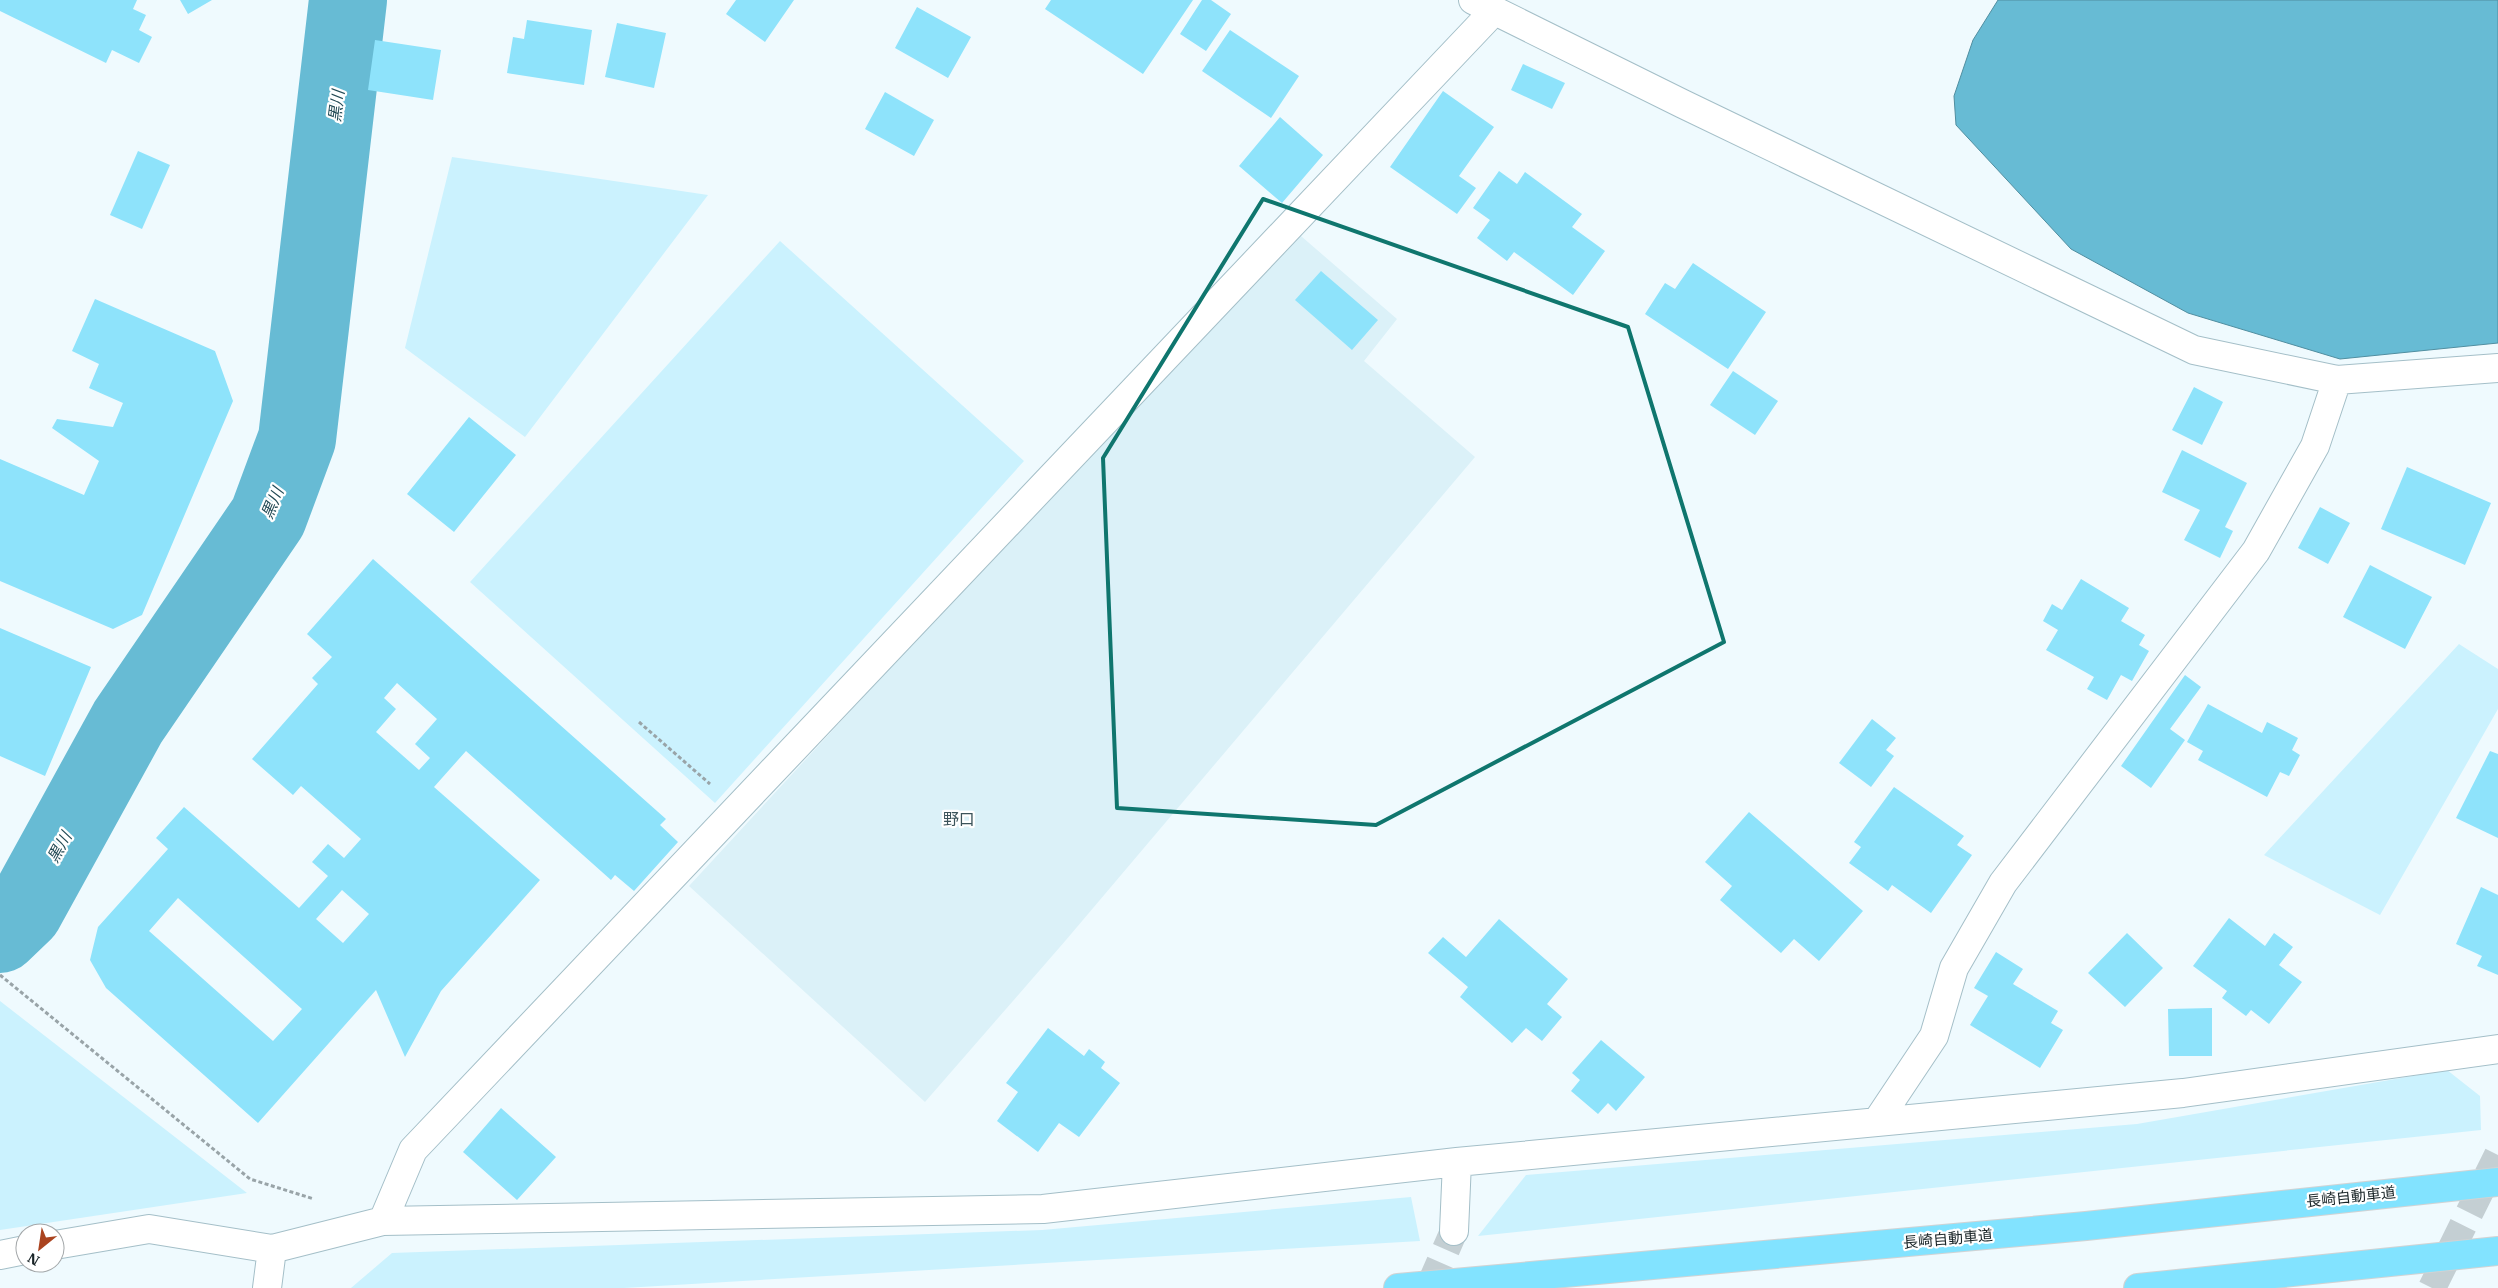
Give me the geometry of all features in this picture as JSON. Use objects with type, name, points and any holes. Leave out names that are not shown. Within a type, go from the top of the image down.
[{"type":"highway","name":"長崎自動車道","points":[[1398,1288],[2086,1226],[2498,1182]]},
{"type":"highway","points":[[2138,1288],[2498,1251]]},
{"type":"street","points":[[383,1221],[413,1150],[738,808],[1483,6],[2194,350],[2337,380],[2498,368]]},
{"type":"street","points":[[1878,1120],[1934,1036],[1954,968],[2003,884],[2256,551],[2315,446],[2337,380]]},
{"type":"street","points":[[65,1243],[150,1229],[272,1249],[383,1221],[1043,1209],[1457,1162],[1878,1120],[2182,1093],[2498,1049]]},
{"type":"street","points":[[1454,1231],[1457,1162]]},
{"type":"street","points":[[267,1288],[272,1249]]},
{"type":"street","points":[[0,1255],[15,1252]]},
{"type":"path","points":[[639,722],[738,808]]},
{"type":"path","points":[[0,975],[250,1179],[321,1201]]},
{"type":"highlighted area","points":[[1263,199],[1628,327],[1724,642],[1376,825],[1117,808],[1103,458]]},
{"type":"shaded area","points":[[452,157],[708,195],[525,437],[405,348]]},
{"type":"shaded area","points":[[1294,230],[1397,319],[1364,361],[1475,457],[1066,940],[925,1102],[689,886]]},
{"type":"shaded area","points":[[780,241],[1024,461],[715,803],[470,582]]},
{"type":"shaded area","points":[[2459,644],[2498,669],[2498,709],[2380,915],[2264,855]]},
{"type":"shaded area","points":[[0,1001],[247,1193],[47,1223],[15,1223],[15,1228],[0,1230]]},
{"type":"shaded area","points":[[2447,1070],[2480,1096],[2481,1130],[1478,1236],[1526,1175],[2137,1124]]},
{"type":"shaded area","points":[[1411,1197],[1420,1241],[624,1288],[351,1288],[392,1253],[1042,1230]]},
{"type":"water","points":[[1998,0],[2498,0],[2498,343],[2340,359],[2188,313],[2071,249],[1956,125],[1954,96],[1973,40]]},
{"type":"building","points":[[0,0],[137,0],[133,9],[146,15],[139,30],[152,37],[139,63],[112,50],[106,63],[0,11]]},
{"type":"building","points":[[180,0],[212,0],[188,14]]},
{"type":"building","points":[[736,0],[794,0],[765,42],[726,14]]},
{"type":"building","points":[[1051,0],[1193,0],[1143,74],[1045,9]]},
{"type":"building","points":[[1202,0],[1211,0],[1231,14],[1206,51],[1180,34]]},
{"type":"building","points":[[917,7],[971,37],[948,78],[895,48]]},
{"type":"building","points":[[527,20],[592,30],[584,85],[507,73],[513,37],[524,39]]},
{"type":"building","points":[[617,23],[666,33],[654,88],[605,77]]},
{"type":"building","points":[[1230,30],[1299,76],[1271,118],[1202,71]]},
{"type":"building","points":[[375,40],[441,50],[433,100],[368,90]]},
{"type":"building","points":[[1523,64],[1565,83],[1552,109],[1511,90]]},
{"type":"building","points":[[1443,91],[1494,127],[1459,176],[1476,188],[1457,214],[1390,167]]},
{"type":"building","points":[[885,92],[934,120],[914,156],[865,129]]},
{"type":"building","points":[[1280,117],[1323,155],[1282,203],[1239,166]]},
{"type":"building","points":[[138,151],[170,165],[142,229],[110,215]]},
{"type":"building","points":[[1499,171],[1517,184],[1525,172],[1582,214],[1572,227],[1605,251],[1573,295],[1514,252],[1507,261],[1477,238],[1490,220],[1473,208]]},
{"type":"building","points":[[1693,263],[1766,312],[1728,369],[1645,314],[1665,283],[1675,289]]},
{"type":"building","points":[[1321,271],[1378,320],[1352,350],[1295,300]]},
{"type":"building","points":[[95,299],[215,351],[233,401],[142,615],[113,629],[0,581],[0,459],[84,495],[99,461],[52,428],[57,419],[113,427],[123,403],[89,388],[99,364],[72,351]]},
{"type":"building","points":[[1733,371],[1778,401],[1755,435],[1710,405]]},
{"type":"building","points":[[2194,387],[2223,402],[2202,445],[2172,430]]},
{"type":"building","points":[[469,417],[516,455],[454,532],[407,494]]},
{"type":"building","points":[[2182,450],[2247,483],[2225,527],[2233,531],[2220,558],[2184,540],[2200,510],[2162,492]]},
{"type":"building","points":[[2407,467],[2491,503],[2465,565],[2381,529]]},
{"type":"building","points":[[2320,507],[2350,523],[2328,564],[2298,548]]},
{"type":"building","points":[[373,559],[666,819],[660,825],[678,842],[634,891],[615,875],[611,880],[466,751],[434,787],[540,880],[441,991],[405,1057],[376,990],[258,1123],[106,988],[90,960],[98,927],[168,849],[156,838],[184,807],[299,908],[328,876],[312,862],[328,844],[344,858],[361,839],[301,786],[293,795],[252,759],[318,684],[312,678],[332,657],[307,634]],"holes":[[[397,683],[437,719],[415,744],[430,758],[419,770],[376,732],[396,709],[384,698]],[[342,890],[369,914],[343,943],[316,919]],[[178,898],[302,1009],[273,1041],[149,931]]]},
{"type":"building","points":[[2370,565],[2432,597],[2405,649],[2343,617]]},
{"type":"building","points":[[2081,579],[2129,608],[2121,621],[2145,635],[2139,645],[2149,651],[2132,681],[2121,675],[2107,700],[2087,689],[2094,677],[2046,650],[2058,630],[2043,621],[2052,604],[2062,610]]},
{"type":"building","points":[[0,628],[91,667],[45,776],[0,756]]},
{"type":"building","points":[[2185,675],[2201,687],[2170,729],[2185,740],[2151,788],[2121,766]]},
{"type":"building","points":[[2208,704],[2262,733],[2267,722],[2298,738],[2292,750],[2300,755],[2289,776],[2280,772],[2267,797],[2198,760],[2203,751],[2187,742]]},
{"type":"building","points":[[1872,719],[1896,738],[1886,750],[1894,756],[1871,787],[1839,763]]},
{"type":"building","points":[[2490,751],[2498,754],[2498,838],[2456,818]]},
{"type":"building","points":[[1894,787],[1964,836],[1957,845],[1972,855],[1931,913],[1892,885],[1888,891],[1849,863],[1861,847],[1854,842]]},
{"type":"building","points":[[1749,812],[1863,911],[1819,961],[1794,939],[1781,953],[1720,900],[1732,886],[1705,862]]},
{"type":"building","points":[[2481,887],[2498,895],[2498,975],[2477,966],[2482,956],[2456,944]]},
{"type":"building","points":[[2229,918],[2265,946],[2274,933],[2293,947],[2279,965],[2302,982],[2269,1024],[2251,1010],[2246,1016],[2222,998],[2227,991],[2193,966]]},
{"type":"building","points":[[1499,919],[1568,979],[1547,1004],[1562,1017],[1542,1041],[1526,1028],[1512,1043],[1460,997],[1468,987],[1428,953],[1443,937],[1466,957]]},
{"type":"building","points":[[2127,933],[2163,968],[2125,1007],[2088,973]]},
{"type":"building","points":[[1996,952],[2023,969],[2013,984],[2058,1011],[2051,1023],[2063,1030],[2040,1068],[1970,1025],[1988,996],[1974,988]]},
{"type":"building","points":[[2212,1008],[2212,1056],[2169,1056],[2168,1009]]},
{"type":"building","points":[[1048,1028],[1084,1056],[1089,1049],[1105,1062],[1101,1068],[1120,1083],[1079,1137],[1059,1123],[1038,1152],[997,1121],[1018,1092],[1006,1083]]},
{"type":"building","points":[[1601,1040],[1645,1077],[1616,1111],[1608,1103],[1598,1114],[1571,1091],[1580,1080],[1572,1073]]},
{"type":"building","points":[[501,1108],[556,1157],[517,1200],[463,1152]]},
{"type":"waterway","name":"黒川","points":[[0,934],[24,911],[128,722],[268,517],[297,439],[348,0]]},
{"type":"tunnel","points":[[2432,1288],[2498,1155]]},
{"type":"tunnel","points":[[1429,1288],[1454,1231]]},
{"type":"district","name":"野口","points":[[959,819]]}]
